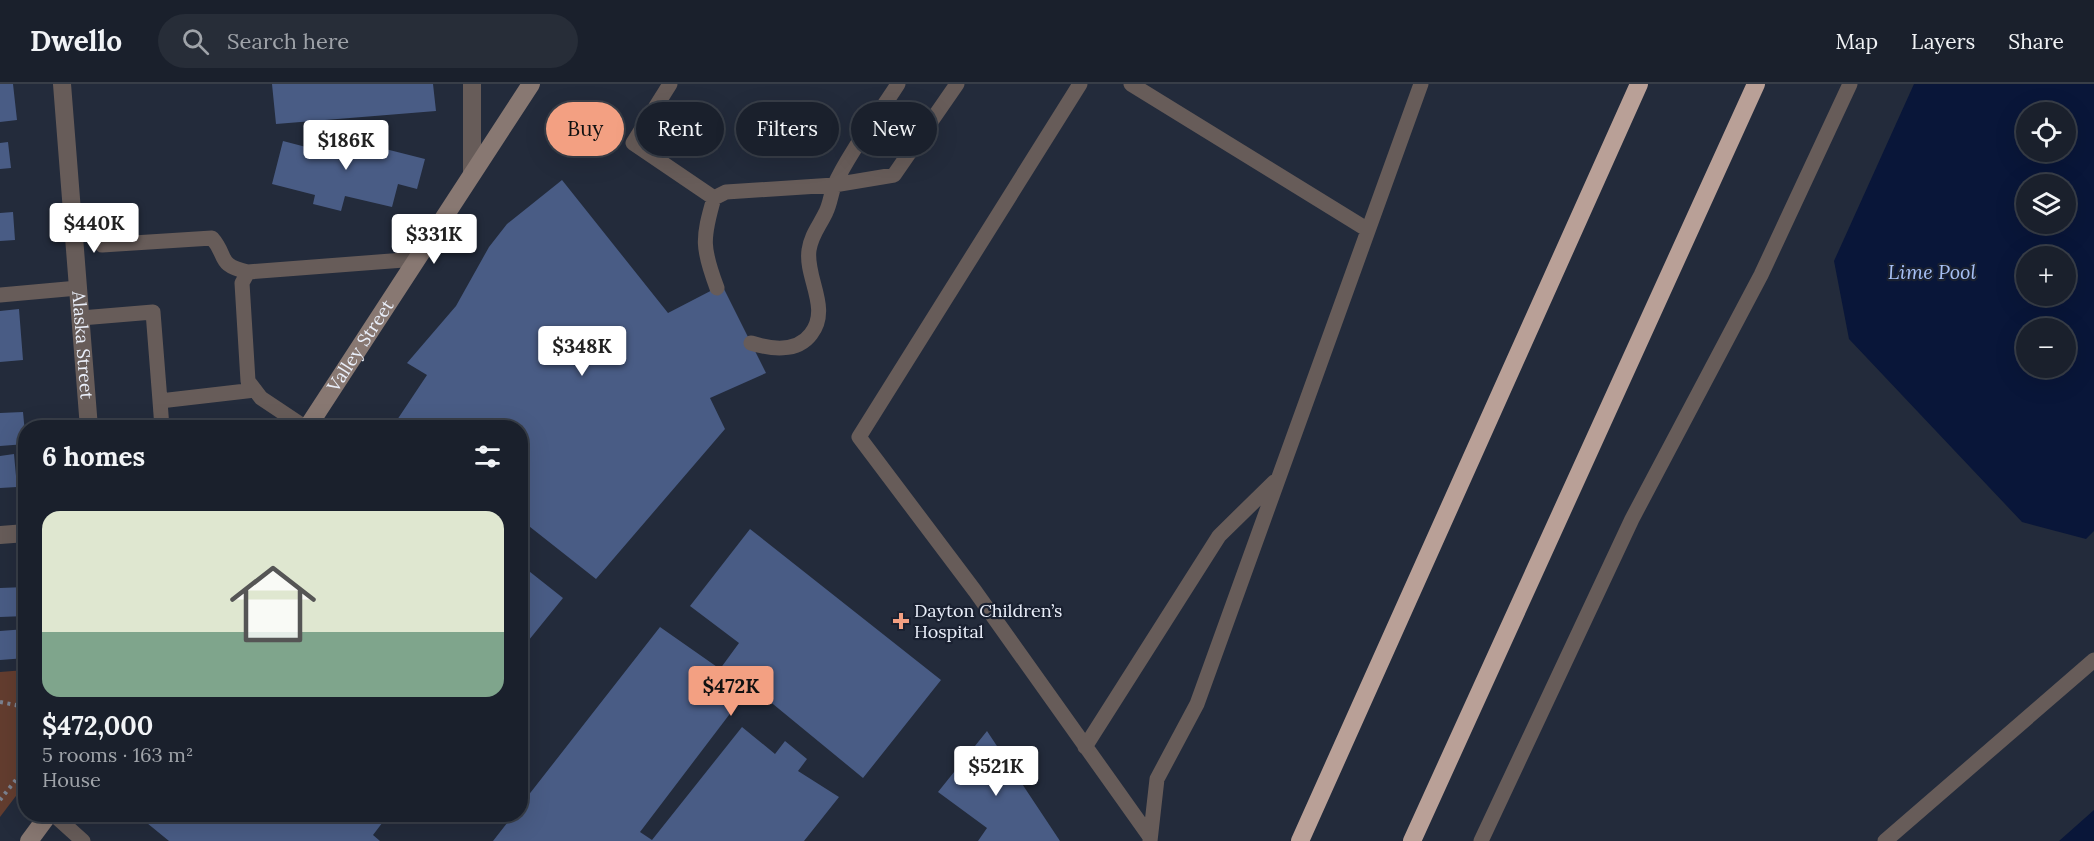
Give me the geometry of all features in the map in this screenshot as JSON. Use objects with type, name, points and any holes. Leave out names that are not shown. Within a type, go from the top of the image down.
[{"type":"highway","points":[[1300,841],[1639,84]]},
{"type":"highway","points":[[1412,841],[1756,84]]},
{"type":"main road","name":"Valley Street","points":[[312,420],[531,84]]},
{"type":"main road","points":[[29,841],[44,822]]},
{"type":"street","name":"Alaska Street","points":[[62,84],[88,420]]},
{"type":"street","points":[[472,84],[472,173]]},
{"type":"street","points":[[0,535],[18,534]]},
{"type":"lane","points":[[670,84],[633,143],[714,198]]},
{"type":"lane","points":[[751,343],[778,349],[796,345],[810,337],[818,323],[819,302],[809,250],[834,185],[898,84]]},
{"type":"lane","points":[[717,288],[705,255],[704,233],[714,198],[726,192],[834,185],[894,175],[957,84]]},
{"type":"lane","points":[[1080,84],[859,437],[975,591],[1150,839]]},
{"type":"lane","points":[[1131,84],[1368,230]]},
{"type":"lane","points":[[1150,839],[1157,779],[1197,704],[1421,84]]},
{"type":"lane","points":[[1481,841],[1632,519],[1761,275],[1850,84]]},
{"type":"lane","points":[[102,245],[212,238],[218,245],[221,258],[234,268],[248,272],[417,259]]},
{"type":"lane","points":[[248,272],[242,282],[248,381],[261,398],[295,420]]},
{"type":"lane","points":[[0,295],[78,288]]},
{"type":"lane","points":[[81,318],[153,312],[161,420]]},
{"type":"lane","points":[[160,401],[255,390]]},
{"type":"lane","points":[[1085,747],[1219,536],[1279,478]]},
{"type":"lane","points":[[1885,841],[2094,660]]},
{"type":"lane","points":[[60,822],[83,841]]},
{"type":"path","points":[[0,702],[18,707]]},
{"type":"path","points":[[0,800],[18,777]]},
{"type":"shaded area","points":[[18,671],[18,793],[0,817],[0,672]]},
{"type":"water","name":"Lime Pool","points":[[1914,84],[2094,84],[2094,531],[2086,539],[2022,522],[1849,339],[1834,261]]},
{"type":"water","points":[[2094,810],[2094,841],[2059,841]]},
{"type":"building","points":[[0,84],[13,84],[17,120],[0,122]]},
{"type":"building","points":[[272,84],[433,84],[436,111],[276,124]]},
{"type":"building","points":[[330,135],[425,159],[417,189],[398,184],[392,207],[345,196],[341,211],[313,204],[315,195],[272,184],[283,141],[306,147],[309,137],[328,142]]},
{"type":"building","points":[[8,142],[11,168],[0,169],[0,143]]},
{"type":"building","points":[[562,180],[668,313],[722,285],[766,373],[710,398],[725,429],[596,579],[528,525],[528,420],[397,420],[427,375],[407,363],[456,306],[489,247],[507,224]]},
{"type":"building","points":[[13,212],[15,240],[0,241],[0,213]]},
{"type":"building","points":[[19,309],[23,360],[0,362],[0,311]]},
{"type":"building","points":[[23,412],[24,420],[18,420],[18,445],[0,446],[0,413]]},
{"type":"building","points":[[14,454],[17,487],[0,488],[0,456]]},
{"type":"building","name":"Dayton Children’s Hospital","points":[[750,529],[941,680],[863,778],[751,686],[640,832],[652,840],[742,727],[775,754],[785,741],[807,759],[798,771],[839,797],[804,841],[493,841],[508,822],[528,822],[528,796],[660,627],[720,669],[739,643],[690,606]]},
{"type":"building","points":[[528,570],[563,598],[528,641]]},
{"type":"building","points":[[18,587],[18,616],[0,617],[0,588]]},
{"type":"building","points":[[18,630],[18,659],[0,660],[0,631]]},
{"type":"building","points":[[987,731],[1060,841],[978,841],[987,828],[938,792]]},
{"type":"building","points":[[146,822],[383,822],[373,835],[380,841],[169,841]]},
{"type":"place","name":"Dayton Children’s Hospital","points":[[901,621]]}]
